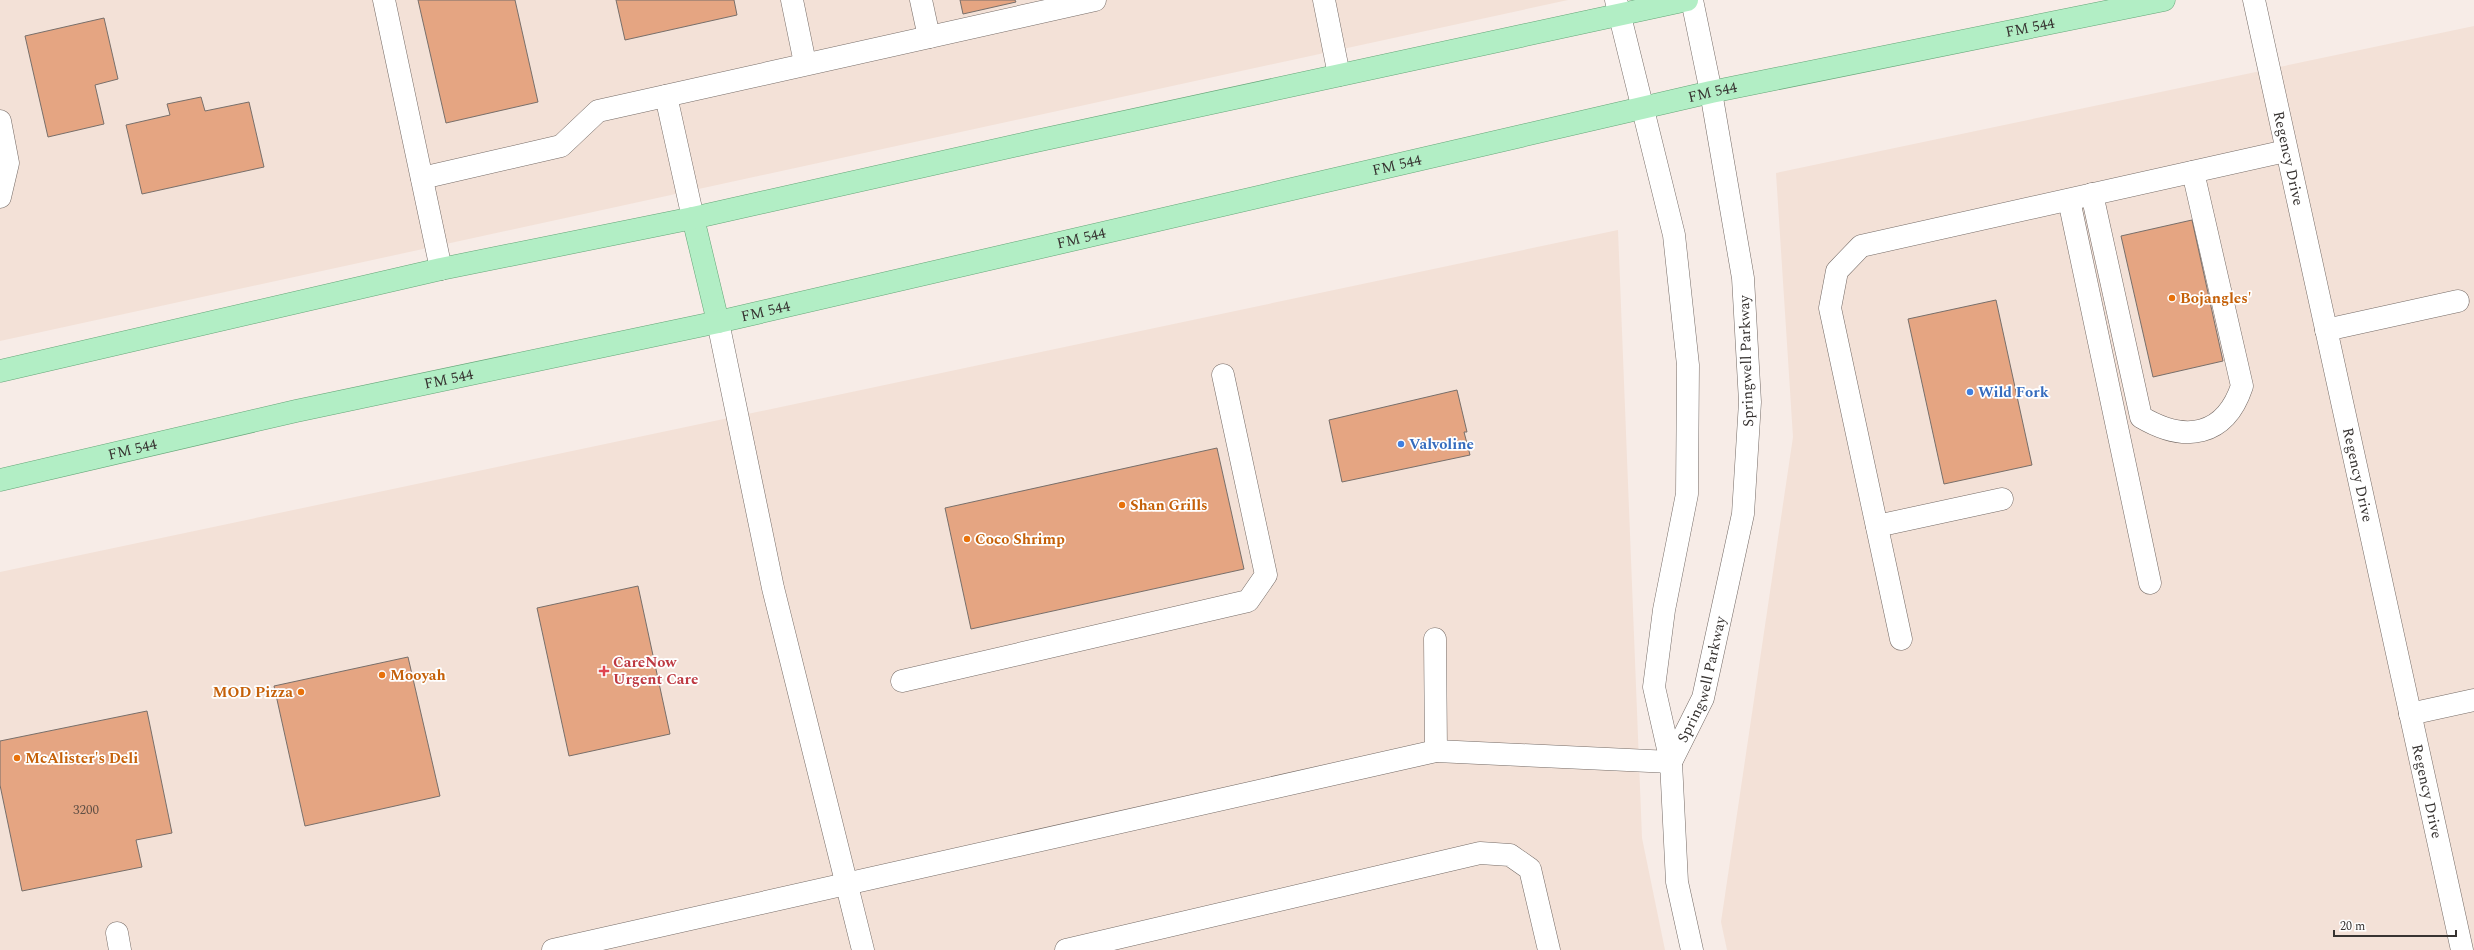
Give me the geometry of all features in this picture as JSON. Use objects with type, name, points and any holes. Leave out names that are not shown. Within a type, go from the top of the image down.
[{"type":"main road","points":[[0,372],[441,269],[693,218],[1339,76],[1618,8],[1687,0]]},
{"type":"main road","name":"FM 544","points":[[0,480],[296,411],[718,322],[1711,92],[2164,0]]},
{"type":"main road","points":[[693,218],[718,322]]},
{"type":"street","points":[[384,0],[441,269]]},
{"type":"street","points":[[792,0],[805,64]]},
{"type":"street","points":[[921,0],[929,37]]},
{"type":"street","points":[[422,178],[562,146],[598,111],[1095,0]]},
{"type":"street","points":[[1324,0],[1339,76]]},
{"type":"street","name":"Springwell Parkway","points":[[1671,762],[1703,698],[1743,514],[1750,402],[1743,278],[1711,92],[1692,0]]},
{"type":"street","name":"Regency Drive","points":[[2254,0],[2462,950]]},
{"type":"street","name":"Springwell Parkway","points":[[1618,8],[1674,235],[1688,365],[1687,494],[1664,610],[1654,687],[1671,762],[1677,882],[1692,950]]},
{"type":"street","points":[[666,96],[693,218]]},
{"type":"street","points":[[0,121],[8,163],[0,197]]},
{"type":"street","points":[[1901,639],[1830,308],[1837,271],[1861,246],[2286,151]]},
{"type":"street","points":[[2092,194],[2141,417],[2158,427],[2181,433],[2201,431],[2221,422],[2236,405],[2242,386],[2193,172]]},
{"type":"street","points":[[2069,200],[2150,582]]},
{"type":"street","points":[[2326,330],[2458,300]]},
{"type":"street","points":[[718,322],[773,588],[862,950]]},
{"type":"street","points":[[902,681],[1248,601],[1266,575],[1223,376]]},
{"type":"street","points":[[1877,526],[2002,499]]},
{"type":"street","points":[[1435,639],[1436,751]]},
{"type":"street","points":[[2410,714],[2474,700]]},
{"type":"street","points":[[552,950],[1436,751],[1671,762]]},
{"type":"street","points":[[1066,950],[1480,853],[1510,855],[1530,868],[1549,950]]},
{"type":"shaded area","points":[[0,0],[1568,0],[0,341]]},
{"type":"shaded area","points":[[2474,26],[2474,950],[1727,950],[1721,922],[1793,437],[1776,173]]},
{"type":"shaded area","points":[[1618,230],[1642,838],[1665,950],[0,950],[0,572]]},
{"type":"building","points":[[418,0],[515,0],[538,102],[446,123]]},
{"type":"building","points":[[616,0],[734,0],[737,15],[625,40]]},
{"type":"building","points":[[960,0],[1015,0],[1016,2],[963,14]]},
{"type":"building","points":[[104,18],[118,79],[95,85],[104,124],[48,137],[25,36]]},
{"type":"building","points":[[201,97],[205,111],[249,102],[264,167],[142,194],[126,125],[170,115],[167,104]]},
{"type":"building","name":"Bojangles'","points":[[2192,220],[2223,361],[2153,377],[2121,236]]},
{"type":"building","name":"Wild Fork","points":[[1996,300],[2032,465],[1944,484],[1908,319]]},
{"type":"building","name":"Valvoline","points":[[1457,390],[1467,432],[1464,432],[1470,455],[1342,482],[1329,420]]},
{"type":"building","points":[[1217,448],[1244,569],[971,629],[945,508]]},
{"type":"building","name":"CareNow Urgent Care","points":[[638,586],[670,734],[569,756],[537,608]]},
{"type":"building","points":[[408,657],[440,796],[305,826],[274,686]]},
{"type":"building","points":[[147,711],[172,833],[136,840],[142,867],[22,891],[0,785],[0,741]]},
{"type":"place","name":"Bojangles'","points":[[2172,298]]},
{"type":"place","name":"Wild Fork","points":[[1970,392]]},
{"type":"place","name":"Valvoline","points":[[1401,444]]},
{"type":"place","name":"Shan Grills","points":[[1122,505]]},
{"type":"place","name":"Coco Shrimp","points":[[967,539]]},
{"type":"place","name":"CareNow Urgent Care","points":[[604,671]]},
{"type":"place","name":"Mooyah","points":[[382,675]]},
{"type":"place","name":"MOD Pizza","points":[[301,692]]},
{"type":"place","name":"McAlister's Deli","points":[[17,758]]}]
